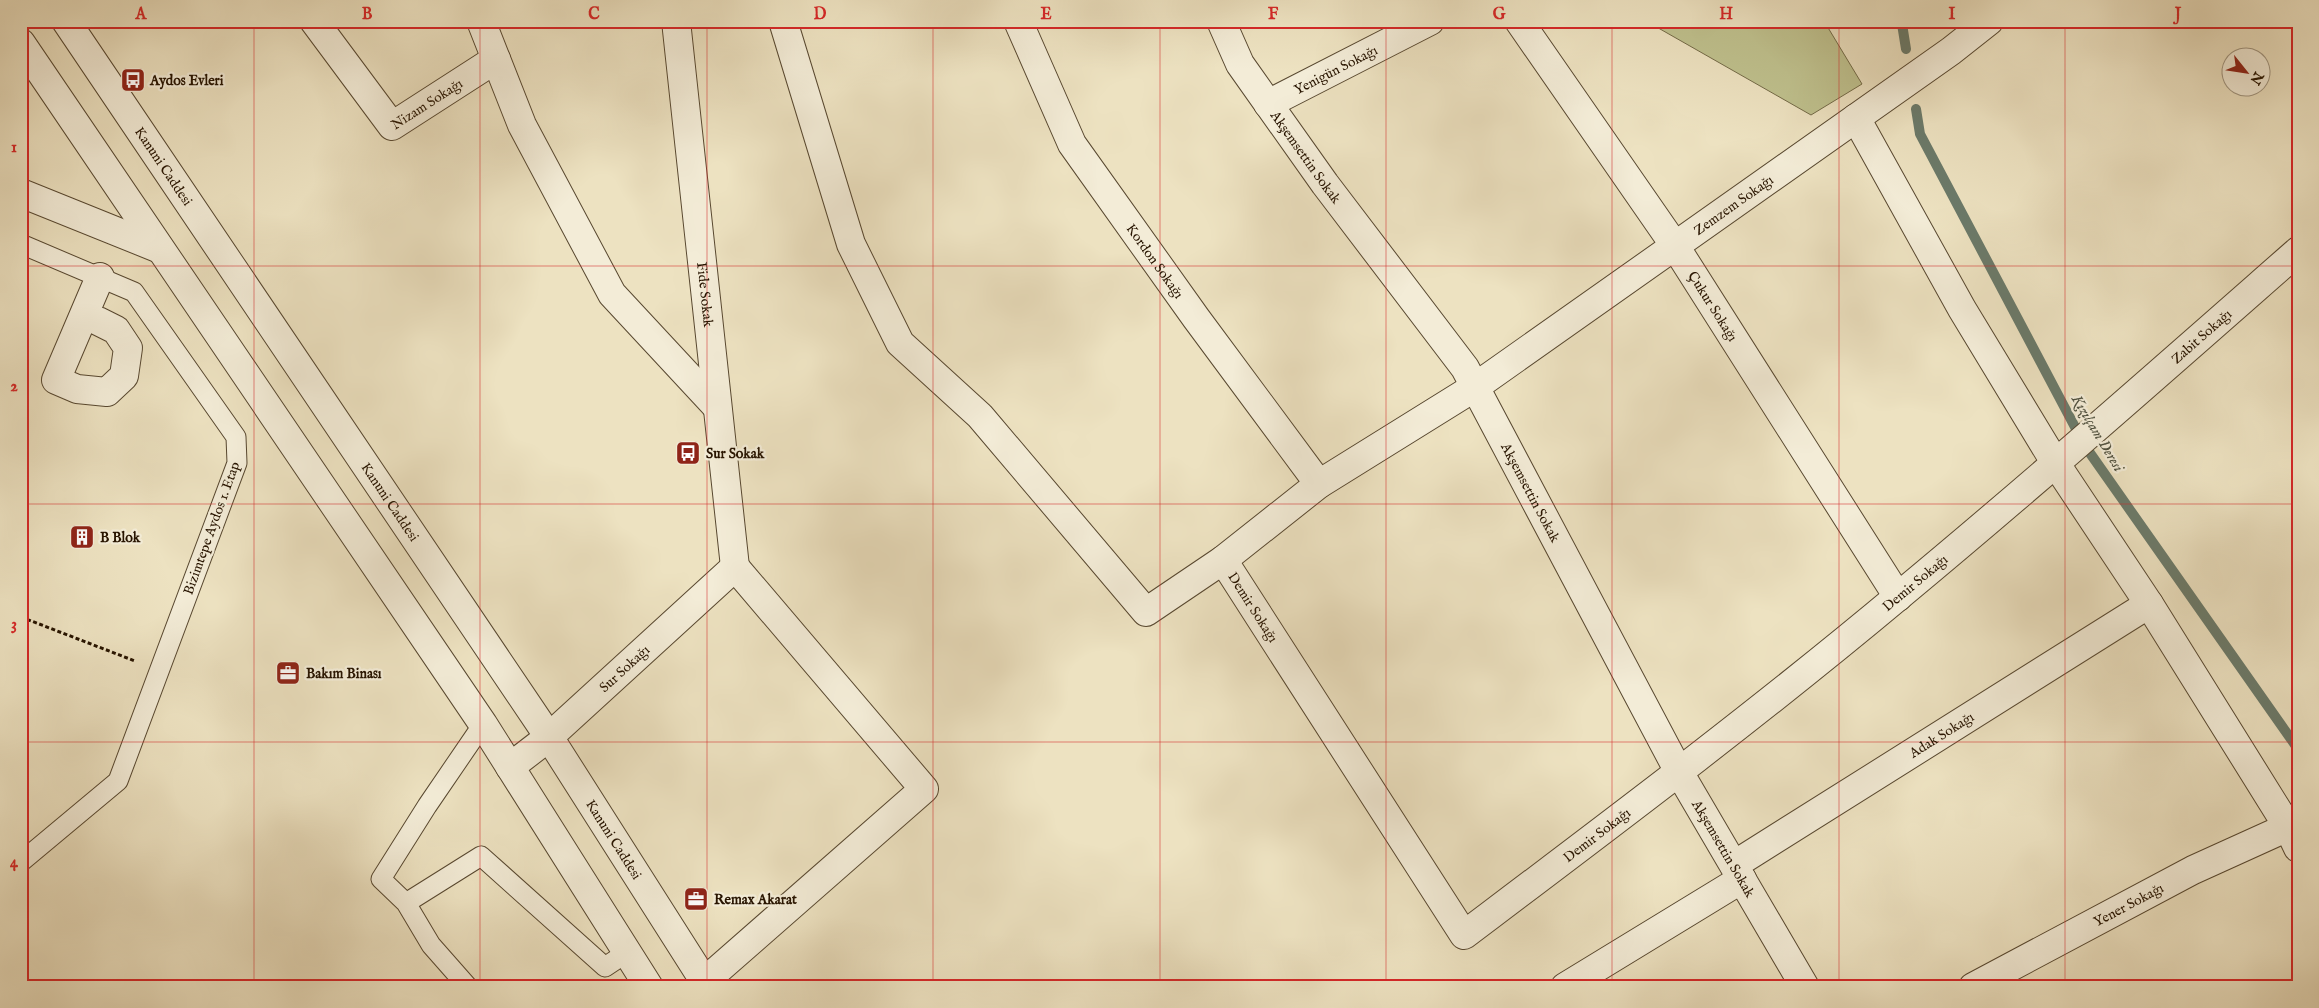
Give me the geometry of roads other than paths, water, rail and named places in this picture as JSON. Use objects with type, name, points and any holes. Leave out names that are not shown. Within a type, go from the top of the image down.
[{"type":"street","name":"Kanuni Caddesi","points":[[66,21],[548,737],[707,984]]},
{"type":"street","name":"Nizam Sokağı","points":[[314,21],[392,126],[496,59]]},
{"type":"street","points":[[481,21],[522,125],[612,294],[717,407]]},
{"type":"street","name":"Fide Sokak","points":[[676,21],[735,568]]},
{"type":"street","name":"Zemzem Sokağı","points":[[782,21],[851,244],[900,343],[980,416],[1146,612],[1223,560],[1319,484],[1475,388],[1856,118],[1989,21]]},
{"type":"street","name":"Kordon Sokağı","points":[[1018,21],[1072,144],[1196,318],[1319,484]]},
{"type":"street","name":"Akşemsettin Sokak","points":[[1221,21],[1240,64],[1268,104],[1331,191],[1465,368],[1679,772],[1805,987]]},
{"type":"street","name":"Yenigün Sokağı","points":[[1268,104],[1430,21]]},
{"type":"street","name":"Çukur Sokağı","points":[[1518,21],[1675,246],[1898,597]]},
{"type":"street","points":[[21,44],[483,724],[649,987]]},
{"type":"street","points":[[1856,118],[1962,309],[2064,457],[2149,604],[2293,837]]},
{"type":"street","points":[[21,193],[160,249]]},
{"type":"street","name":"Zabit Sokağı","points":[[2064,457],[2298,251]]},
{"type":"street","points":[[98,321],[116,330],[128,348],[124,376],[107,392],[77,389],[56,380],[100,277]]},
{"type":"street","name":"Demir Sokağı","points":[[1223,560],[1464,935],[1679,772],[1898,597],[2064,457]]},
{"type":"street","name":"Sur Sokağı","points":[[510,767],[548,737],[735,568]]},
{"type":"street","points":[[707,984],[924,789],[735,568]]},
{"type":"street","name":"Adak Sokağı","points":[[1565,987],[2149,604]]},
{"type":"street","name":"Yener Sokağı","points":[[1973,987],[2193,870],[2293,837]]},
{"type":"lane","name":"Bizimtepe Aydos 1. Etap","points":[[21,244],[134,292],[236,437],[238,463],[118,781],[21,862]]},
{"type":"lane","points":[[468,987],[431,945],[406,903],[381,879],[427,806],[483,724]]},
{"type":"lane","points":[[406,903],[481,856],[605,968],[626,953]]},
{"type":"waterway","name":"Kızılçam Deresi","points":[[1898,21],[1902,24],[1906,49]]},
{"type":"waterway","name":"Kızılçam Deresi","points":[[1916,109],[1920,134],[2085,446],[2298,749]]},
{"type":"place","name":"Aydos Evleri","points":[[133,80]]},
{"type":"place","name":"Sur Sokak","points":[[688,453]]},
{"type":"place","name":"B Blok","points":[[82,537]]},
{"type":"place","name":"Bakım Binası","points":[[288,673]]},
{"type":"place","name":"Remax Akarat","points":[[696,899]]}]
